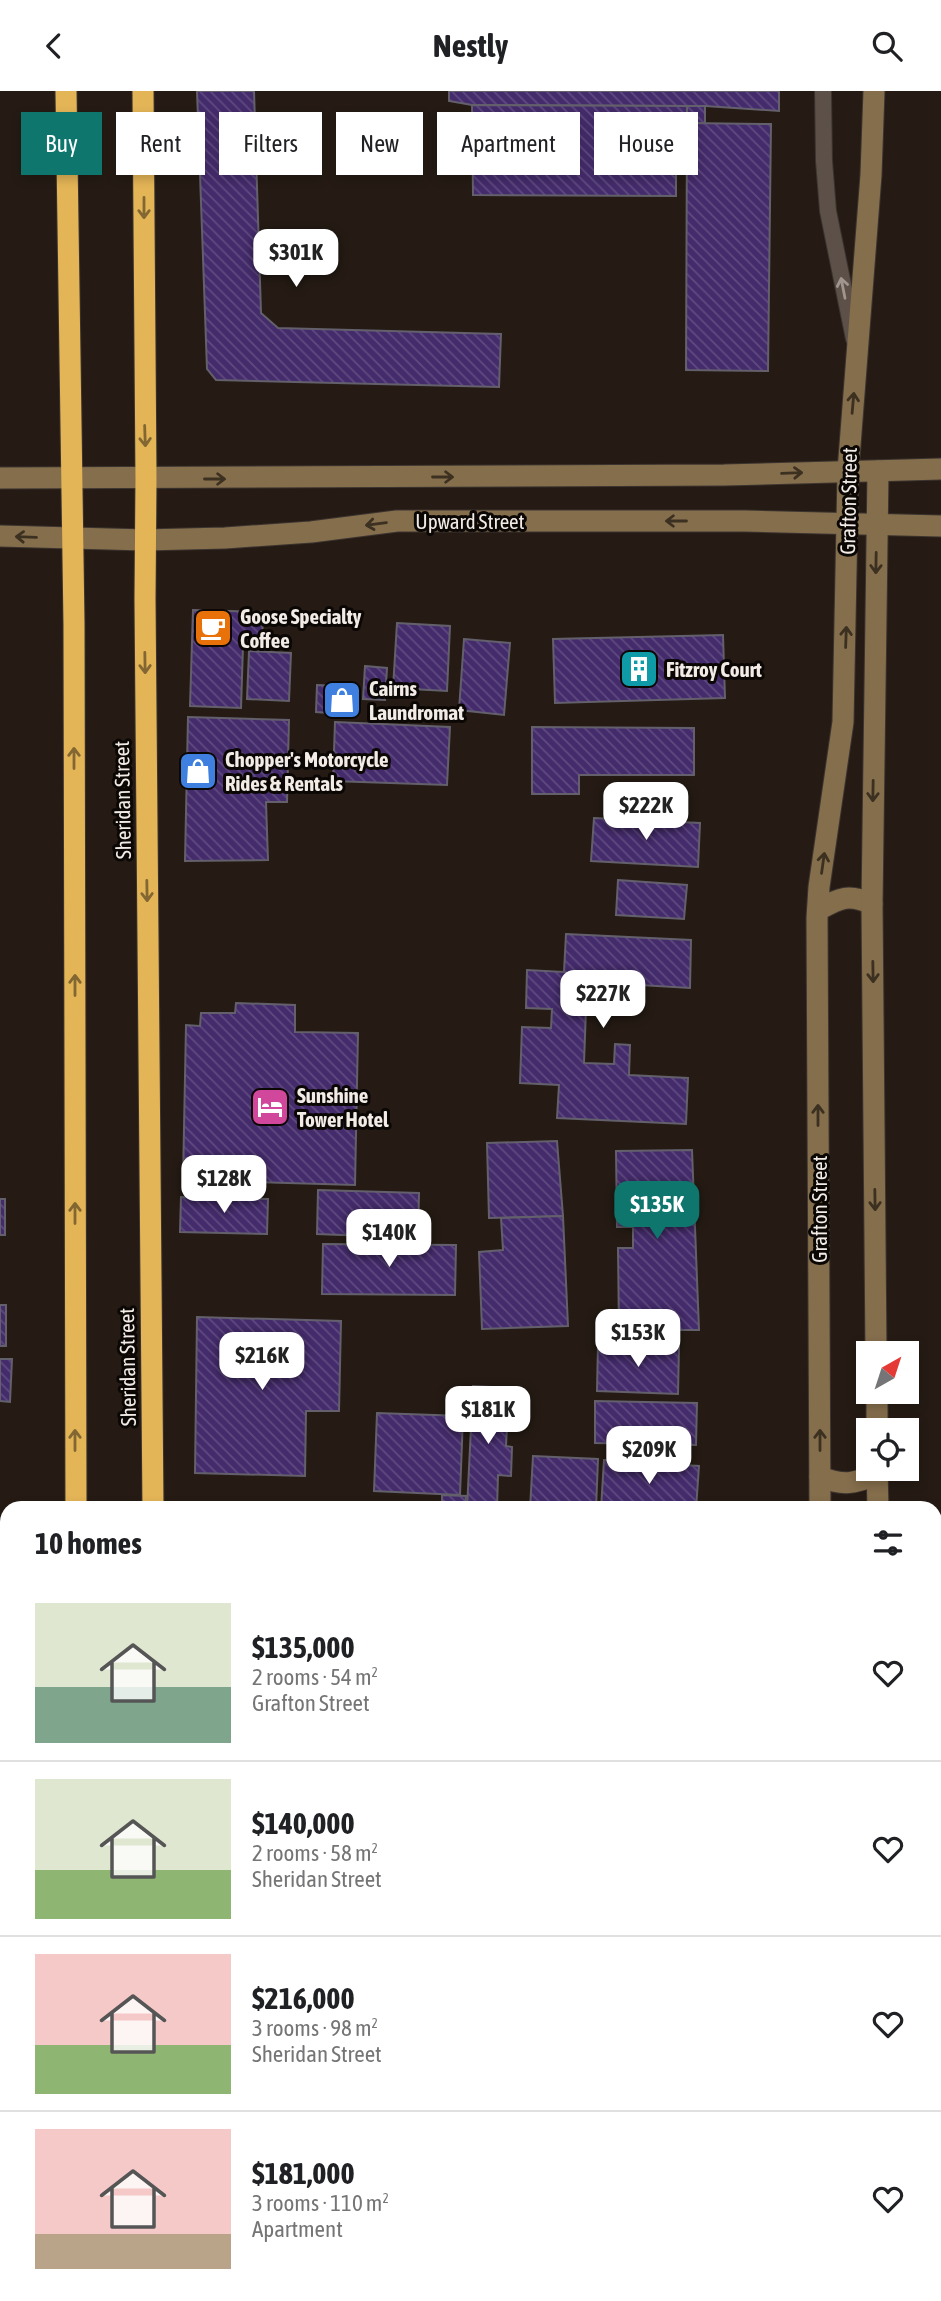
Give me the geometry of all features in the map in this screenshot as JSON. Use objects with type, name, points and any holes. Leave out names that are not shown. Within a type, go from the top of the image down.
[{"type":"highway","points":[[66,91],[72,479],[76,1501]]},
{"type":"highway","name":"Sheridan Street","points":[[143,91],[153,1501]]},
{"type":"street","name":"Grafton Street","points":[[820,1501],[818,910],[843,722],[848,471],[871,175],[874,91]]},
{"type":"street","name":"Upward Street","points":[[0,478],[724,475],[941,469]]},
{"type":"street","name":"Grafton Street","points":[[876,1341],[872,904],[878,471]]},
{"type":"street","name":"Upward Street","points":[[0,536],[145,540],[225,538],[299,533],[397,521],[745,521],[941,526]]},
{"type":"street","points":[[818,910],[842,898],[852,897],[872,904]]},
{"type":"street","points":[[820,1477],[834,1482],[858,1481]]},
{"type":"street","points":[[877,1481],[878,1501]]},
{"type":"lane","points":[[823,91],[828,211],[857,355]]},
{"type":"building","points":[[197,91],[254,91],[255,112],[219,112],[219,175],[257,175],[261,313],[278,328],[501,334],[499,387],[216,380],[207,369],[200,175],[205,175],[205,112],[198,112]]},
{"type":"building","points":[[449,91],[779,91],[779,111],[705,106],[472,105],[449,101]]},
{"type":"building","points":[[472,105],[687,106],[687,112],[594,112],[594,175],[676,175],[676,196],[473,195],[473,175],[580,175],[580,112],[472,112]]},
{"type":"building","points":[[687,106],[705,106],[705,123],[698,123],[698,112],[687,112]]},
{"type":"building","points":[[698,123],[771,124],[768,371],[686,370],[687,175],[698,175]]},
{"type":"building","points":[[193,610],[263,612],[262,647],[243,646],[241,708],[190,706]]},
{"type":"building","points":[[397,623],[450,626],[447,691],[393,688]]},
{"type":"building","name":"Fitzroy Court","points":[[723,635],[725,698],[555,703],[553,639]]},
{"type":"building","points":[[464,639],[510,643],[504,715],[459,710]]},
{"type":"building","points":[[249,651],[291,653],[289,701],[247,699]]},
{"type":"building","points":[[365,666],[387,668],[385,700],[363,699]]},
{"type":"building","points":[[317,685],[359,687],[357,715],[316,712]]},
{"type":"building","points":[[188,717],[289,720],[287,802],[266,802],[268,860],[185,861]]},
{"type":"building","points":[[335,722],[450,727],[447,785],[333,781]]},
{"type":"building","points":[[532,727],[694,728],[694,775],[579,775],[579,794],[532,794]]},
{"type":"building","points":[[594,818],[700,823],[698,867],[591,861]]},
{"type":"building","points":[[618,880],[687,885],[684,919],[616,915]]},
{"type":"building","points":[[566,934],[691,940],[690,988],[640,985],[640,1005],[616,1004],[617,982],[587,981],[584,1063],[614,1064],[615,1044],[630,1045],[629,1075],[688,1078],[686,1124],[557,1118],[559,1085],[520,1083],[522,1027],[551,1028],[552,1009],[526,1008],[527,970],[564,972]]},
{"type":"building","name":"Sunshine Tower Hotel","points":[[236,1003],[295,1005],[295,1032],[358,1033],[355,1185],[183,1180],[186,1025],[200,1026],[201,1013],[235,1013]]},
{"type":"building","points":[[557,1141],[563,1216],[489,1218],[487,1143]]},
{"type":"building","points":[[692,1150],[699,1330],[619,1330],[618,1248],[633,1248],[633,1227],[617,1227],[616,1151]]},
{"type":"building","points":[[318,1190],[419,1193],[418,1238],[317,1234]]},
{"type":"building","points":[[181,1197],[268,1199],[267,1234],[180,1232]]},
{"type":"building","points":[[0,1199],[5,1199],[5,1235],[0,1235]]},
{"type":"building","points":[[563,1216],[568,1326],[482,1329],[479,1252],[503,1250],[501,1218]]},
{"type":"building","points":[[323,1244],[456,1245],[455,1295],[322,1294]]},
{"type":"building","points":[[0,1305],[6,1305],[6,1346],[0,1346]]},
{"type":"building","points":[[197,1317],[341,1321],[339,1411],[306,1411],[305,1476],[195,1473]]},
{"type":"building","points":[[598,1344],[679,1347],[678,1394],[597,1391]]},
{"type":"building","points":[[0,1359],[12,1359],[10,1402],[0,1401]]},
{"type":"building","points":[[473,1386],[509,1388],[506,1446],[512,1447],[511,1476],[498,1475],[497,1501],[467,1501]]},
{"type":"building","points":[[595,1401],[697,1403],[696,1445],[595,1443]]},
{"type":"building","points":[[377,1413],[463,1416],[460,1495],[374,1491]]},
{"type":"building","points":[[533,1456],[598,1459],[596,1501],[530,1501]]},
{"type":"building","points":[[604,1460],[699,1466],[697,1501],[601,1501]]},
{"type":"building","points":[[442,1495],[466,1496],[466,1501],[442,1501]]},
{"type":"place","name":"Goose Specialty Coffee","points":[[213,628]]},
{"type":"place","name":"Fitzroy Court","points":[[639,669]]},
{"type":"place","name":"Cairns Laundromat","points":[[342,700]]},
{"type":"place","name":"Chopper's Motorcycle Rides & Rentals","points":[[198,771]]},
{"type":"place","name":"Sunshine Tower Hotel","points":[[270,1107]]}]
